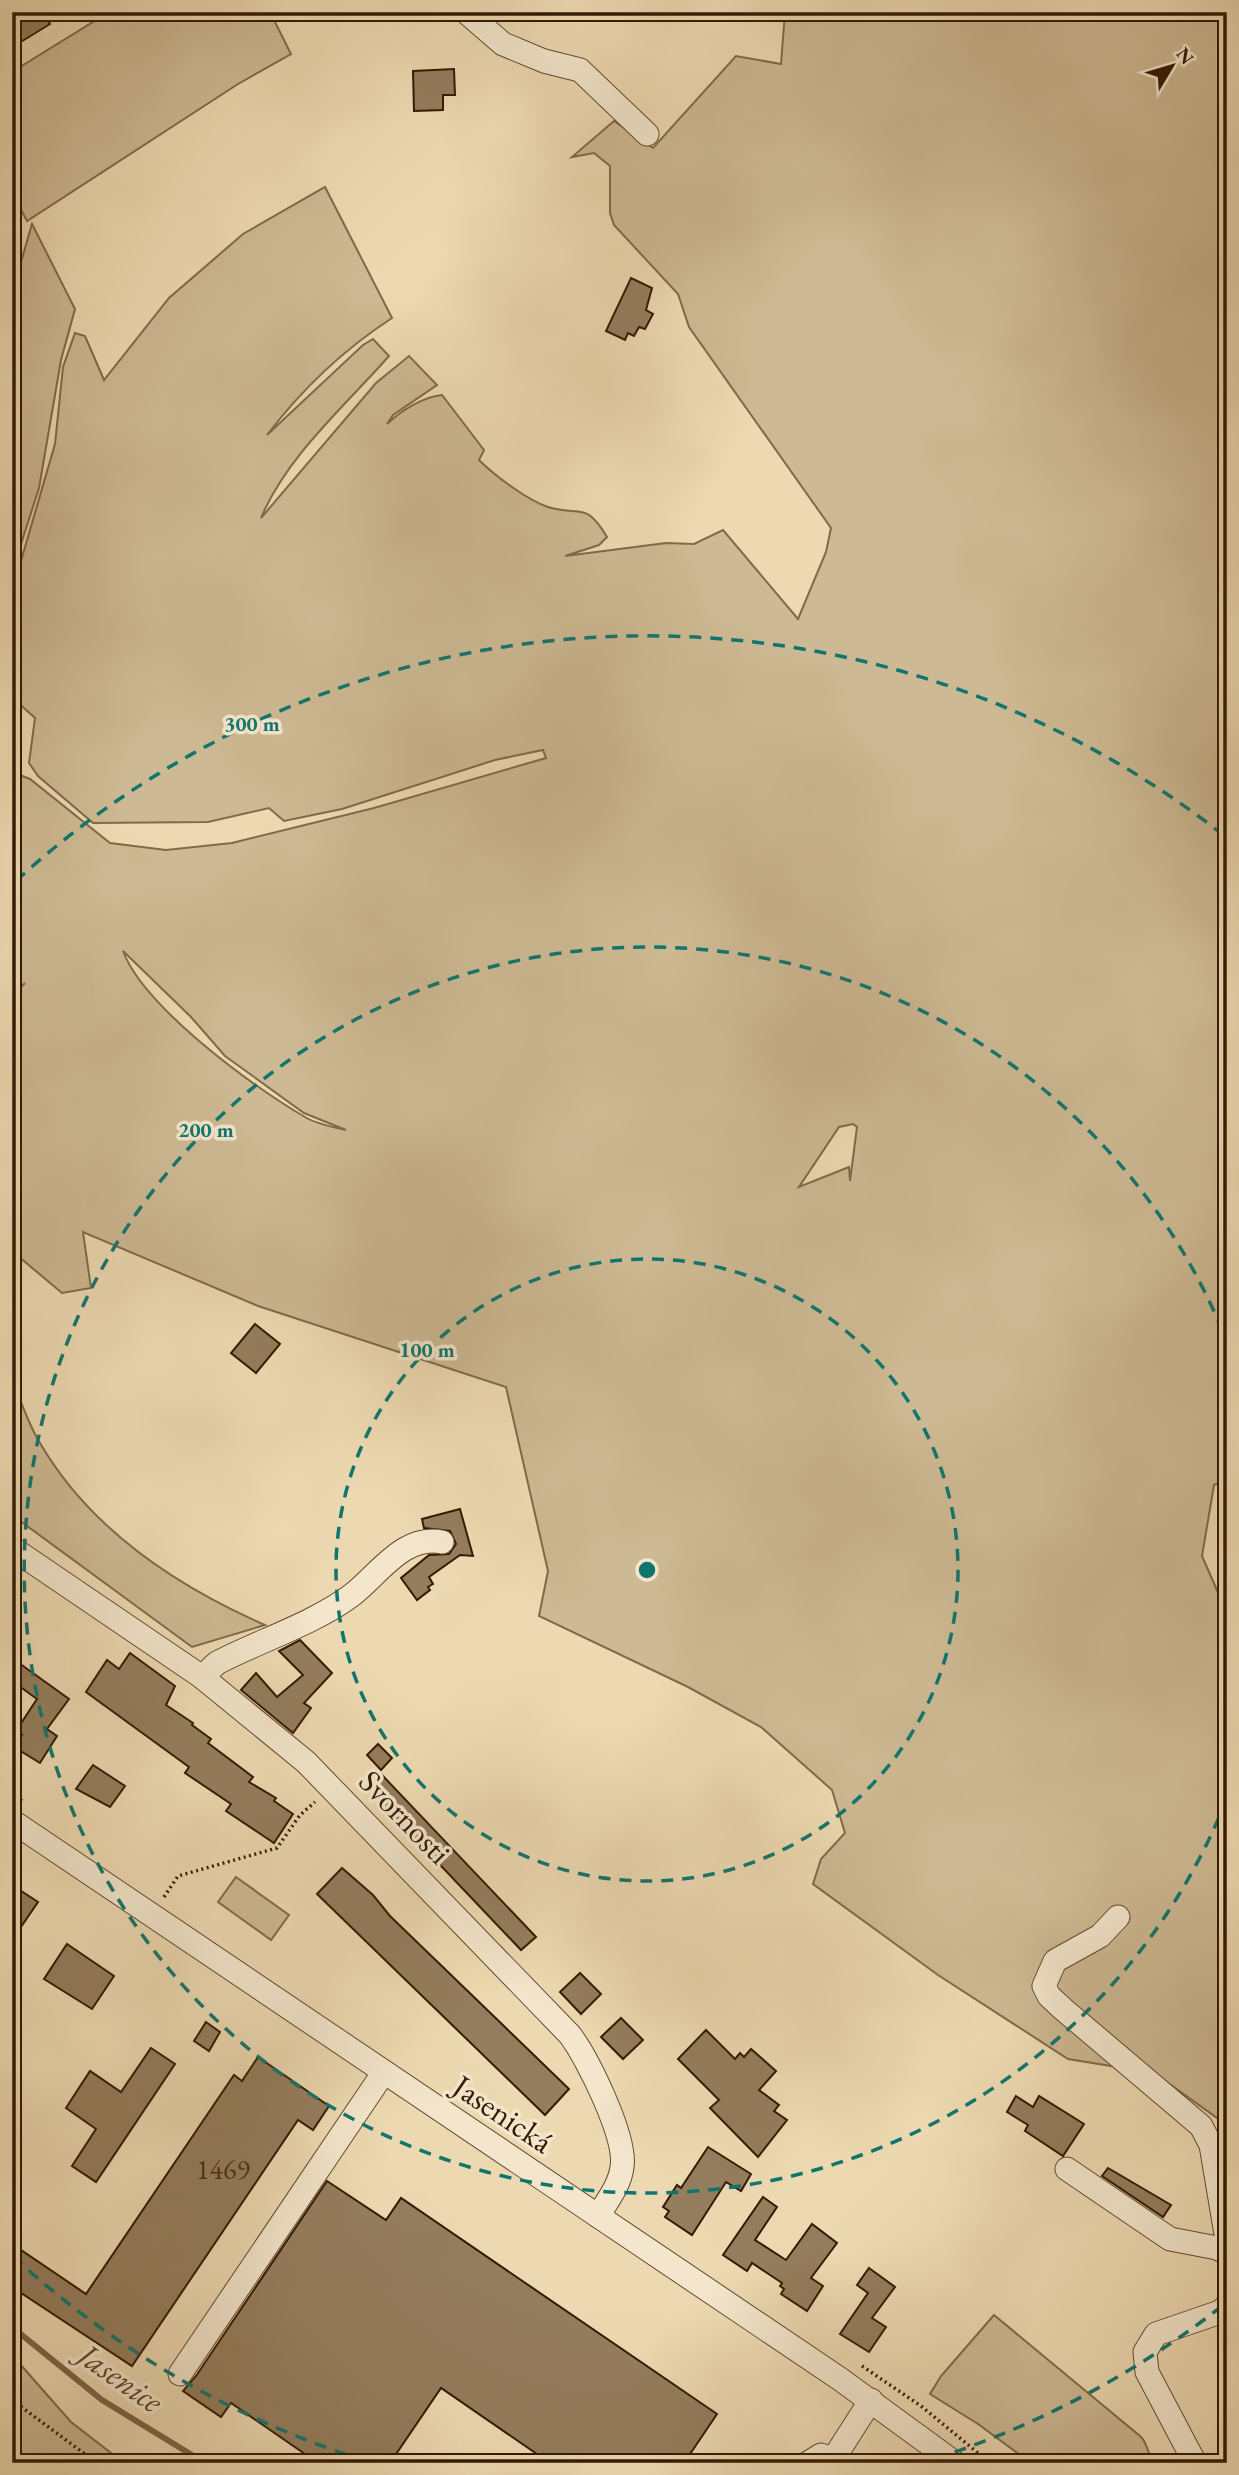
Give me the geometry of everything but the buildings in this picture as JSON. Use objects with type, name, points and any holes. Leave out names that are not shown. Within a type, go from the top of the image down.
[{"type":"street","points":[[466,12],[503,44],[544,61],[580,70],[647,134]]},
{"type":"street","points":[[202,1677],[217,1663],[351,1595],[408,1547],[424,1542],[442,1542]]},
{"type":"street","name":"Svornosti","points":[[12,1548],[202,1677],[331,1786],[582,2051],[621,2145],[619,2178],[598,2216]]},
{"type":"street","name":"Jasenická","points":[[12,1821],[871,2400],[955,2463]]},
{"type":"street","points":[[1118,1917],[1100,1936],[1055,1961],[1044,1986],[1049,1996],[1201,2126],[1211,2145],[1227,2241]]},
{"type":"street","points":[[180,2375],[384,2072]]},
{"type":"street","points":[[1067,2169],[1170,2239],[1217,2248],[1227,2253]]},
{"type":"street","points":[[1195,2463],[1147,2372],[1145,2352],[1156,2334],[1220,2312],[1227,2306]]},
{"type":"street","points":[[808,2463],[821,2455],[838,2460],[871,2400]]},
{"type":"path","points":[[164,1897],[178,1876],[277,1848],[300,1815],[331,1786]]},
{"type":"path","points":[[12,2400],[97,2463]]},
{"type":"shaded area","points":[[109,12],[270,12],[291,54],[238,84],[27,221],[12,193],[12,72]]},
{"type":"shaded area","points":[[785,12],[1227,12],[1227,1479],[1214,1485],[1202,1556],[1227,1613],[1227,2125],[1154,2073],[1068,2059],[938,1975],[813,1884],[821,1859],[845,1833],[832,1790],[761,1727],[688,1687],[539,1616],[548,1571],[506,1387],[258,1306],[83,1232],[91,1288],[62,1293],[12,1251],[12,997],[25,983],[12,995],[12,772],[30,779],[110,843],[166,850],[232,843],[374,808],[546,758],[543,750],[495,760],[342,809],[284,821],[269,808],[208,822],[93,823],[38,776],[29,763],[35,718],[16,701],[12,706],[12,592],[55,444],[63,367],[75,333],[85,336],[104,380],[169,298],[243,234],[325,187],[392,318],[324,371],[267,435],[363,345],[373,339],[389,356],[301,453],[272,495],[261,518],[376,383],[409,356],[437,385],[393,415],[387,424],[412,405],[442,395],[484,450],[479,460],[485,466],[540,504],[587,514],[607,537],[599,545],[565,556],[666,543],[694,544],[723,530],[798,619],[826,552],[831,528],[689,327],[678,294],[614,225],[610,213],[610,166],[594,153],[572,157],[614,121],[653,148],[736,56],[781,64]],"holes":[[[123,951],[191,1017],[225,1056],[304,1113],[346,1130],[309,1119],[283,1104],[202,1044],[153,996],[135,973]],[[853,1124],[857,1127],[850,1181],[849,1167],[799,1187],[839,1127]]]},
{"type":"shaded area","points":[[32,224],[75,309],[61,360],[39,488],[12,572],[12,293]]},
{"type":"shaded area","points":[[12,1380],[36,1436],[60,1474],[110,1528],[168,1573],[232,1610],[265,1625],[192,1647],[12,1515]]},
{"type":"shaded area","points":[[236,1877],[289,1915],[271,1940],[218,1902]]},
{"type":"shaded area","points":[[994,2315],[1140,2436],[1156,2463],[1031,2463],[978,2424],[930,2394],[941,2376]]},
{"type":"shaded area","points":[[12,2355],[71,2422],[124,2463],[12,2463]]},
{"type":"waterway","name":"Jasenice","points":[[12,2327],[102,2400],[205,2463]]}]
